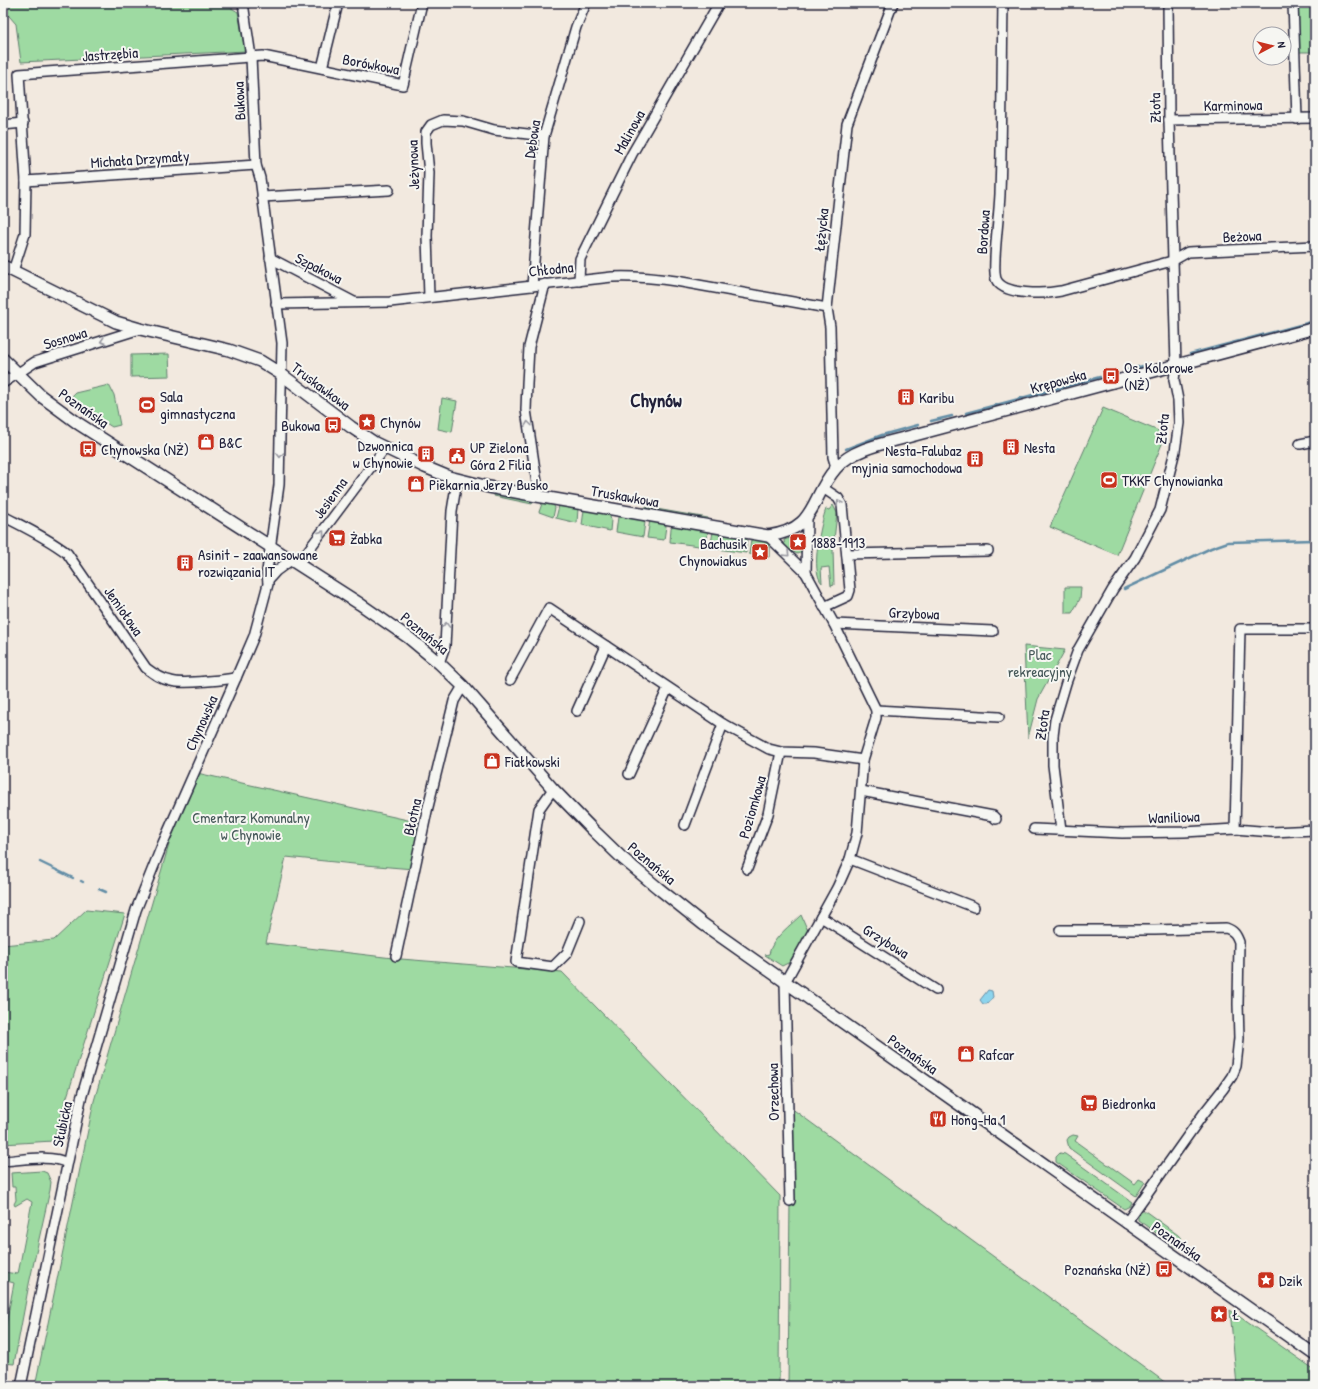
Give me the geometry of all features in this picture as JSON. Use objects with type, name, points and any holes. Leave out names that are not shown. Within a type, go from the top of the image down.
[{"type":"street","name":"Bukowa","points":[[242,3],[251,57],[256,165],[260,178],[282,343],[279,485],[271,547]]},
{"type":"street","points":[[322,68],[338,3]]},
{"type":"street","name":"Borówkowa","points":[[251,57],[263,56],[403,85],[422,3]]},
{"type":"street","name":"Dębowa","points":[[532,286],[544,136],[576,27],[586,3]]},
{"type":"street","name":"Malinowa","points":[[579,281],[580,259],[632,154],[719,3]]},
{"type":"street","name":"Łężycka","points":[[836,468],[833,457],[830,327],[827,308],[847,124],[893,3]]},
{"type":"street","name":"Bordowa","points":[[1003,3],[1000,196],[994,267],[996,279],[1001,285],[1012,290],[1048,294],[1061,292],[1172,261]]},
{"type":"street","name":"Złota","points":[[1061,830],[1053,765],[1053,736],[1055,720],[1066,682],[1078,650],[1113,589],[1135,558],[1160,510],[1174,456],[1179,423],[1178,397],[1174,380],[1176,364],[1172,261],[1168,3]]},
{"type":"street","points":[[1293,3],[1297,118]]},
{"type":"street","name":"Jastrzębia","points":[[8,268],[22,247],[25,234],[26,181],[19,74],[251,57]]},
{"type":"street","name":"Karminowa","points":[[1169,120],[1315,118]]},
{"type":"street","name":"Jeżynowa","points":[[429,297],[427,236],[429,173],[426,132],[431,125],[443,120],[463,121],[494,130],[544,136]]},
{"type":"street","points":[[3,124],[23,123]]},
{"type":"street","name":"Michała Drzymały","points":[[26,181],[256,165]]},
{"type":"street","points":[[262,197],[389,190]]},
{"type":"street","name":"Beżowa","points":[[1172,261],[1188,252],[1315,246]]},
{"type":"street","name":"Szpakowa","points":[[270,258],[356,303]]},
{"type":"street","name":"Truskawkowa","points":[[8,268],[116,322],[205,344],[245,355],[260,361],[281,374],[365,437],[384,448],[457,480],[539,496],[768,536],[791,531],[801,524],[807,517],[836,468]]},
{"type":"street","name":"Chłodna","points":[[276,304],[390,302],[620,277],[653,278],[827,308]]},
{"type":"street","points":[[539,496],[526,410],[529,347],[545,284]]},
{"type":"street","name":"Krępowska","points":[[836,468],[856,454],[877,445],[1315,328]]},
{"type":"street","name":"Sosnowa","points":[[3,383],[35,362],[140,329]]},
{"type":"street","name":"Poznańska","points":[[3,360],[41,396],[79,424],[295,562],[409,638],[439,663],[463,686],[553,788],[592,829],[621,857],[703,924],[1315,1355]]},
{"type":"street","points":[[1300,444],[1315,441]]},
{"type":"street","name":"Jesienna","points":[[295,562],[384,448]]},
{"type":"street","points":[[439,663],[445,646],[452,510],[457,480]]},
{"type":"street","points":[[823,488],[838,498],[842,505],[850,590],[848,596],[824,607]]},
{"type":"street","name":"Jemiołowa","points":[[3,516],[53,542],[67,553],[146,668],[157,676],[172,682],[183,683],[236,678]]},
{"type":"street","name":"Truskawkowa","points":[[806,573],[807,517]]},
{"type":"street","points":[[768,536],[806,573],[834,624],[876,710],[876,718],[863,760],[857,833],[850,859],[821,917],[785,982]]},
{"type":"street","name":"Chynowska","points":[[150,874],[254,636],[268,580],[267,571],[271,547]]},
{"type":"street","points":[[847,554],[988,550]]},
{"type":"street","points":[[268,580],[276,571],[295,562]]},
{"type":"street","points":[[510,680],[549,608],[723,724],[769,749],[781,752],[814,753],[863,760]]},
{"type":"street","name":"Grzybowa","points":[[834,624],[993,631]]},
{"type":"street","points":[[1235,828],[1240,629],[1315,629]]},
{"type":"street","points":[[577,710],[606,646]]},
{"type":"street","name":"Błotna","points":[[396,956],[427,811],[454,701],[463,686]]},
{"type":"street","points":[[629,774],[668,688]]},
{"type":"street","points":[[876,710],[999,717]]},
{"type":"street","points":[[685,825],[723,724]]},
{"type":"street","name":"Poziomkowa","points":[[747,869],[768,814],[781,752]]},
{"type":"street","points":[[553,788],[540,809],[516,962],[553,967],[567,953],[580,921]]},
{"type":"street","points":[[861,791],[993,816],[996,819]]},
{"type":"street","name":"Waniliowa","points":[[1034,829],[1122,833],[1178,832],[1235,828],[1272,832],[1315,830]]},
{"type":"street","points":[[850,859],[974,907]]},
{"type":"street","name":"Słubicka","points":[[21,1386],[81,1099],[136,910],[150,874]]},
{"type":"street","name":"Grzybowa","points":[[821,917],[936,990]]},
{"type":"street","points":[[1060,930],[1226,928],[1233,930],[1239,942],[1239,1038],[1236,1066],[1223,1089],[1126,1223]]},
{"type":"street","name":"Orzechowa","points":[[785,982],[790,1201]]},
{"type":"street","points":[[3,1161],[47,1158],[60,1159],[67,1163]]},
{"type":"green space","points":[[3,3],[223,3],[238,12],[245,51],[21,62],[16,24],[3,9]]},
{"type":"green space","points":[[1299,3],[1315,3],[1315,52],[1296,52]]},
{"type":"green space","points":[[169,354],[170,376],[131,377],[131,355]]},
{"type":"green space","points":[[109,385],[114,395],[120,425],[112,427],[69,399],[75,393]]},
{"type":"green space","points":[[442,398],[457,401],[452,432],[438,429]]},
{"type":"green space","name":"TKKF Chynowianka","points":[[1103,408],[1166,434],[1117,555],[1050,527]]},
{"type":"green space","points":[[495,493],[534,500],[532,504],[494,496]]},
{"type":"green space","points":[[543,501],[553,504],[555,508],[553,517],[539,512]]},
{"type":"green space","points":[[562,505],[578,508],[577,523],[556,518],[559,506]]},
{"type":"green space","points":[[833,505],[837,513],[833,549],[834,585],[831,586],[829,567],[821,568],[822,583],[819,577],[817,558],[819,535],[826,509],[829,510]]},
{"type":"green space","points":[[645,507],[708,519],[705,521],[644,511]]},
{"type":"green space","points":[[588,509],[609,514],[611,520],[610,531],[582,525],[584,510]]},
{"type":"green space","points":[[621,515],[643,519],[645,522],[643,537],[616,532],[618,517]]},
{"type":"green space","points":[[650,520],[665,523],[664,540],[647,538]]},
{"type":"green space","points":[[673,525],[708,531],[706,547],[670,542],[671,528]]},
{"type":"green space","points":[[713,532],[747,538],[746,553],[710,548]]},
{"type":"green space","points":[[800,535],[803,536],[802,552],[797,554],[785,547],[784,540]]},
{"type":"green space","points":[[752,539],[761,540],[769,544],[769,557],[749,554]]},
{"type":"green space","points":[[1065,587],[1081,587],[1080,599],[1072,613],[1065,613]]},
{"type":"green space","name":"Plac rekreacyjny","points":[[1024,646],[1065,650],[1038,699],[1028,738]]},
{"type":"green space","name":"Cmentarz Komunalny w Chynowie","points":[[197,773],[421,823],[413,869],[286,857],[266,943],[401,959],[562,972],[780,1196],[779,1386],[35,1386],[94,1101],[170,841]]},
{"type":"green space","points":[[86,910],[125,914],[53,1141],[3,1144],[3,945],[54,940]]},
{"type":"green space","points":[[801,915],[808,931],[790,962],[782,966],[765,955],[769,954],[778,937]]},
{"type":"green space","points":[[791,1108],[1170,1386],[788,1386]]},
{"type":"green space","points":[[1073,1135],[1078,1136],[1075,1141],[1135,1184],[1139,1179],[1145,1182],[1136,1196],[1069,1148],[1067,1140]]},
{"type":"green space","points":[[1060,1153],[1065,1154],[1132,1202],[1130,1206],[1124,1209],[1056,1162],[1056,1157]]},
{"type":"green space","points":[[42,1171],[47,1173],[51,1182],[50,1190],[29,1284],[14,1364],[3,1363],[3,1340],[14,1283],[3,1280],[3,1272],[18,1274],[32,1202],[27,1199],[15,1206],[15,1187],[12,1187],[11,1173]]},
{"type":"green space","points":[[1142,1211],[1145,1211],[1178,1235],[1182,1241],[1181,1246],[1176,1247],[1138,1220],[1138,1216]]},
{"type":"green space","points":[[1230,1310],[1315,1370],[1315,1386],[1237,1386]]},
{"type":"water","points":[[988,990],[992,991],[993,997],[987,1004],[983,1004],[980,1000]]},
{"type":"waterway","points":[[1190,354],[1315,321]]},
{"type":"waterway","points":[[1127,370],[1151,364]]},
{"type":"waterway","points":[[966,413],[1100,377]]},
{"type":"waterway","points":[[931,421],[952,416]]},
{"type":"waterway","points":[[846,449],[882,435],[918,425]]},
{"type":"waterway","points":[[1124,589],[1211,548],[1228,542],[1315,540]]},
{"type":"waterway","points":[[40,862],[73,878]]},
{"type":"waterway","points":[[99,889],[106,892]]},
{"type":"place","name":"Os. Kolorowe (NŻ)","points":[[1111,376]]},
{"type":"place","name":"Karibu","points":[[906,397]]},
{"type":"place","name":"Sala gimnastyczna","points":[[147,405]]},
{"type":"place","name":"Chynów","points":[[367,422]]},
{"type":"place","name":"Bukowa","points":[[333,425]]},
{"type":"place","name":"B&C","points":[[206,442]]},
{"type":"place","name":"Nesta","points":[[1011,447]]},
{"type":"place","name":"Chynowska (NŻ)","points":[[88,449]]},
{"type":"place","name":"Dzwonnica w Chynowie","points":[[426,454]]},
{"type":"place","name":"UP Zielona Góra 2 Filia","points":[[457,456]]},
{"type":"place","name":"Nesta-Falubaz myjnia samochodowa","points":[[975,459]]},
{"type":"place","name":"TKKF Chynowianka","points":[[1109,480]]},
{"type":"place","name":"Piekarnia Jerzy Busko","points":[[416,484]]},
{"type":"place","name":"Żabka","points":[[337,538]]},
{"type":"place","name":"1888-1913","points":[[798,542]]},
{"type":"place","name":"Bachusik Chynowiakus","points":[[760,552]]},
{"type":"place","name":"Asinit - zaawansowane rozwiązania IT","points":[[185,563]]},
{"type":"place","name":"Fiałkowski","points":[[492,761]]},
{"type":"place","name":"Rafcar","points":[[966,1054]]},
{"type":"place","name":"Biedronka","points":[[1089,1103]]},
{"type":"place","name":"Hong-Ha 1","points":[[938,1119]]},
{"type":"place","name":"Poznańska (NŻ)","points":[[1164,1269]]},
{"type":"place","name":"Dzik","points":[[1266,1280]]},
{"type":"place","name":"Ł","points":[[1219,1314]]},
{"type":"district","name":"Chynów","points":[[656,400]]}]
